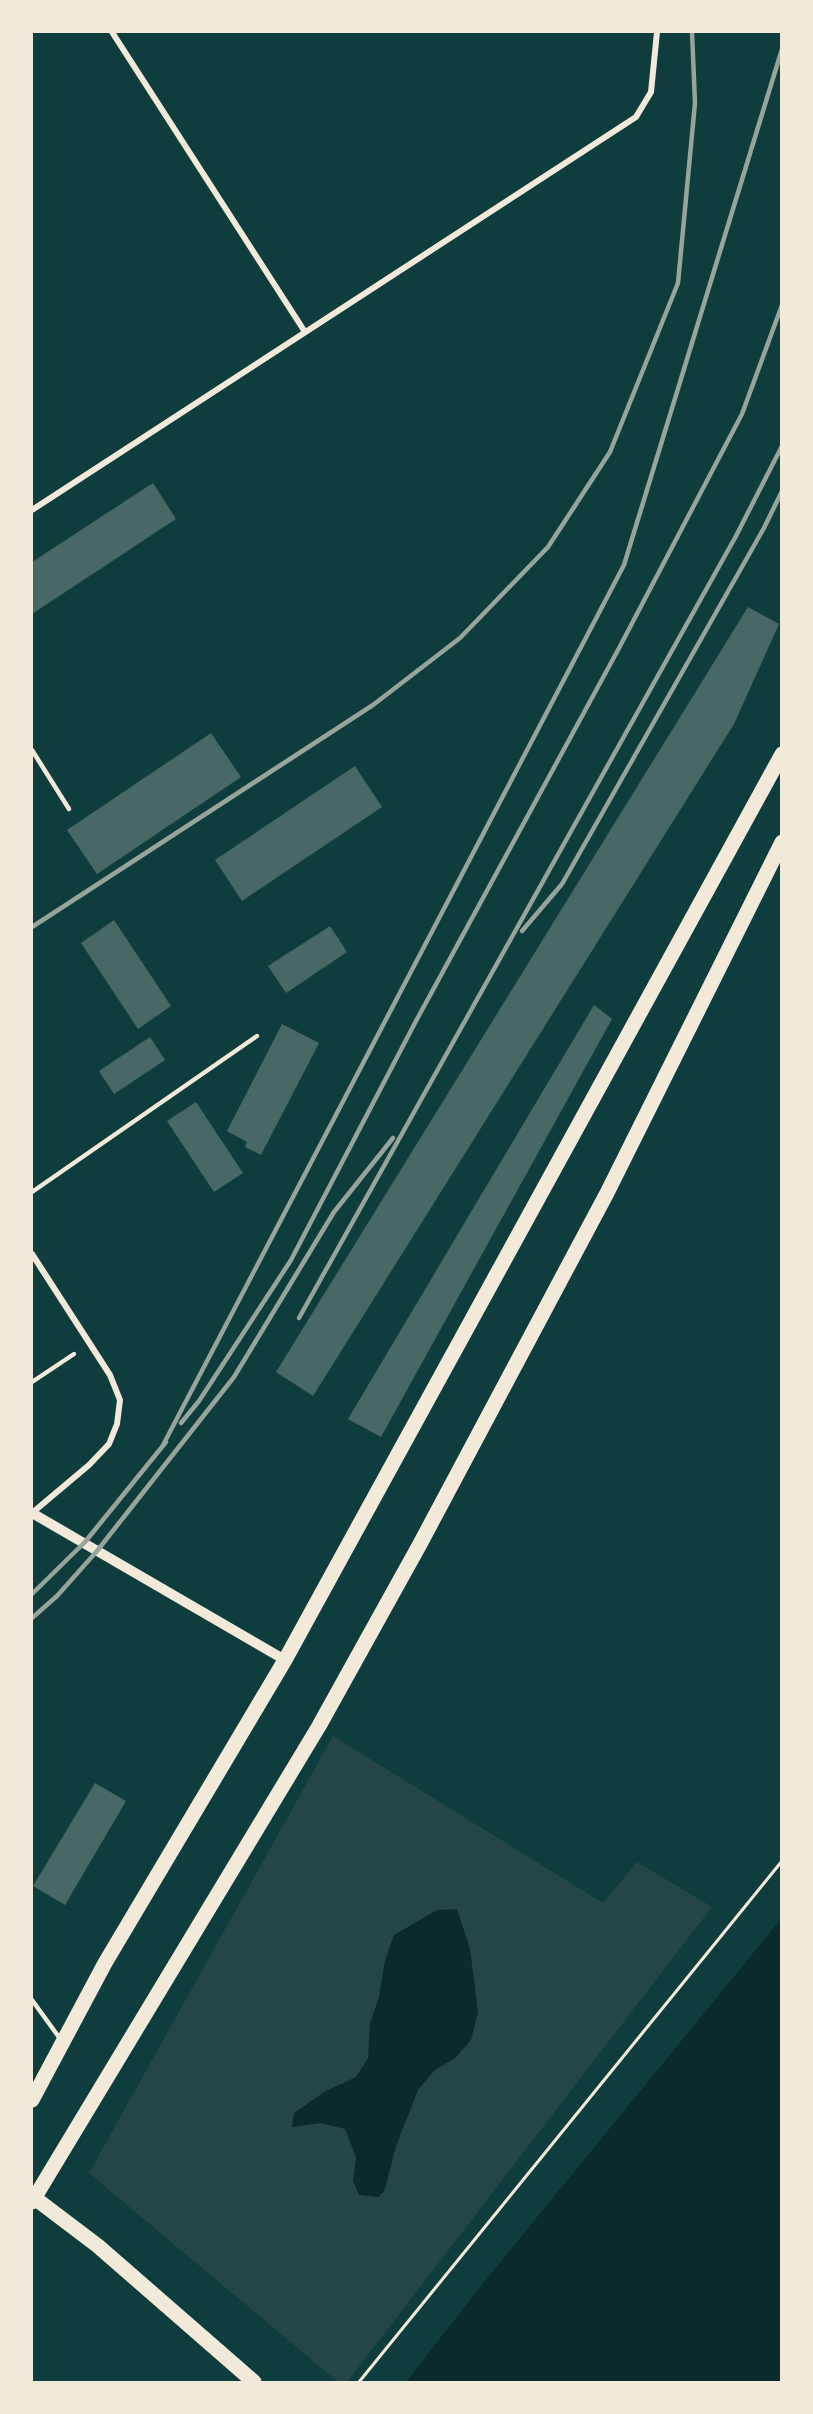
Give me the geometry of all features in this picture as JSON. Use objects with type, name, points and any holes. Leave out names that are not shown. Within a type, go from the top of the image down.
[{"type":"highway","points":[[32,2100],[37,2079],[63,2042],[105,1963],[285,1660],[782,754]]},
{"type":"highway","points":[[254,2382],[98,2246],[32,2199],[319,1726],[420,1544],[608,1193],[782,842]]},
{"type":"street","points":[[112,32],[305,332]]},
{"type":"street","points":[[32,510],[636,117],[651,92],[657,32]]},
{"type":"street","points":[[32,1254],[110,1375],[120,1400],[117,1424],[109,1444],[89,1465],[32,1513],[285,1660]]},
{"type":"lane","points":[[32,750],[69,809]]},
{"type":"lane","points":[[32,1191],[257,1036]]},
{"type":"lane","points":[[32,1382],[74,1354]]},
{"type":"lane","points":[[32,2000],[63,2042]]},
{"type":"path","points":[[359,2382],[782,1861]]},
{"type":"shaded area","points":[[333,1736],[603,1903],[637,1862],[712,1907],[347,2382],[338,2382],[89,2173]]},
{"type":"shaded area","points":[[457,1909],[470,1949],[478,2012],[471,2040],[455,2058],[435,2070],[418,2090],[396,2146],[385,2189],[379,2197],[359,2195],[353,2181],[356,2157],[345,2129],[321,2123],[292,2127],[294,2113],[324,2092],[356,2077],[368,2058],[370,2023],[379,1997],[385,1960],[394,1935],[437,1910]]},
{"type":"shaded area","points":[[781,1919],[781,2382],[406,2382],[480,2287]]},
{"type":"building","points":[[153,483],[176,519],[32,614],[32,562]]},
{"type":"building","points":[[748,607],[779,624],[734,724],[313,1396],[276,1372]]},
{"type":"building","points":[[211,733],[241,777],[97,874],[67,830]]},
{"type":"building","points":[[355,766],[382,807],[242,901],[215,860]]},
{"type":"building","points":[[114,920],[171,1006],[138,1029],[81,943]]},
{"type":"building","points":[[330,926],[347,952],[286,993],[268,966]]},
{"type":"building","points":[[594,1005],[612,1019],[381,1437],[348,1419]]},
{"type":"building","points":[[282,1024],[319,1043],[261,1155],[245,1147],[247,1142],[227,1131]]},
{"type":"building","points":[[150,1037],[165,1060],[114,1094],[99,1071]]},
{"type":"building","points":[[196,1102],[243,1173],[214,1192],[167,1121]]},
{"type":"building","points":[[95,1783],[126,1801],[65,1905],[33,1886]]},
{"type":"railway","points":[[32,927],[373,705],[460,638],[548,547],[610,452],[678,283],[695,103],[692,32]]},
{"type":"railway","points":[[162,1447],[624,565],[782,49]]},
{"type":"railway","points":[[181,1423],[199,1401],[291,1260],[416,1021],[618,650],[742,414],[782,305]]},
{"type":"railway","points":[[299,1318],[736,536],[782,446]]},
{"type":"railway","points":[[522,931],[562,884],[764,528],[782,491]]},
{"type":"railway","points":[[32,1618],[57,1596],[97,1551],[234,1377],[334,1212],[393,1138]]},
{"type":"railway","points":[[32,1594],[85,1542],[166,1442]]}]
